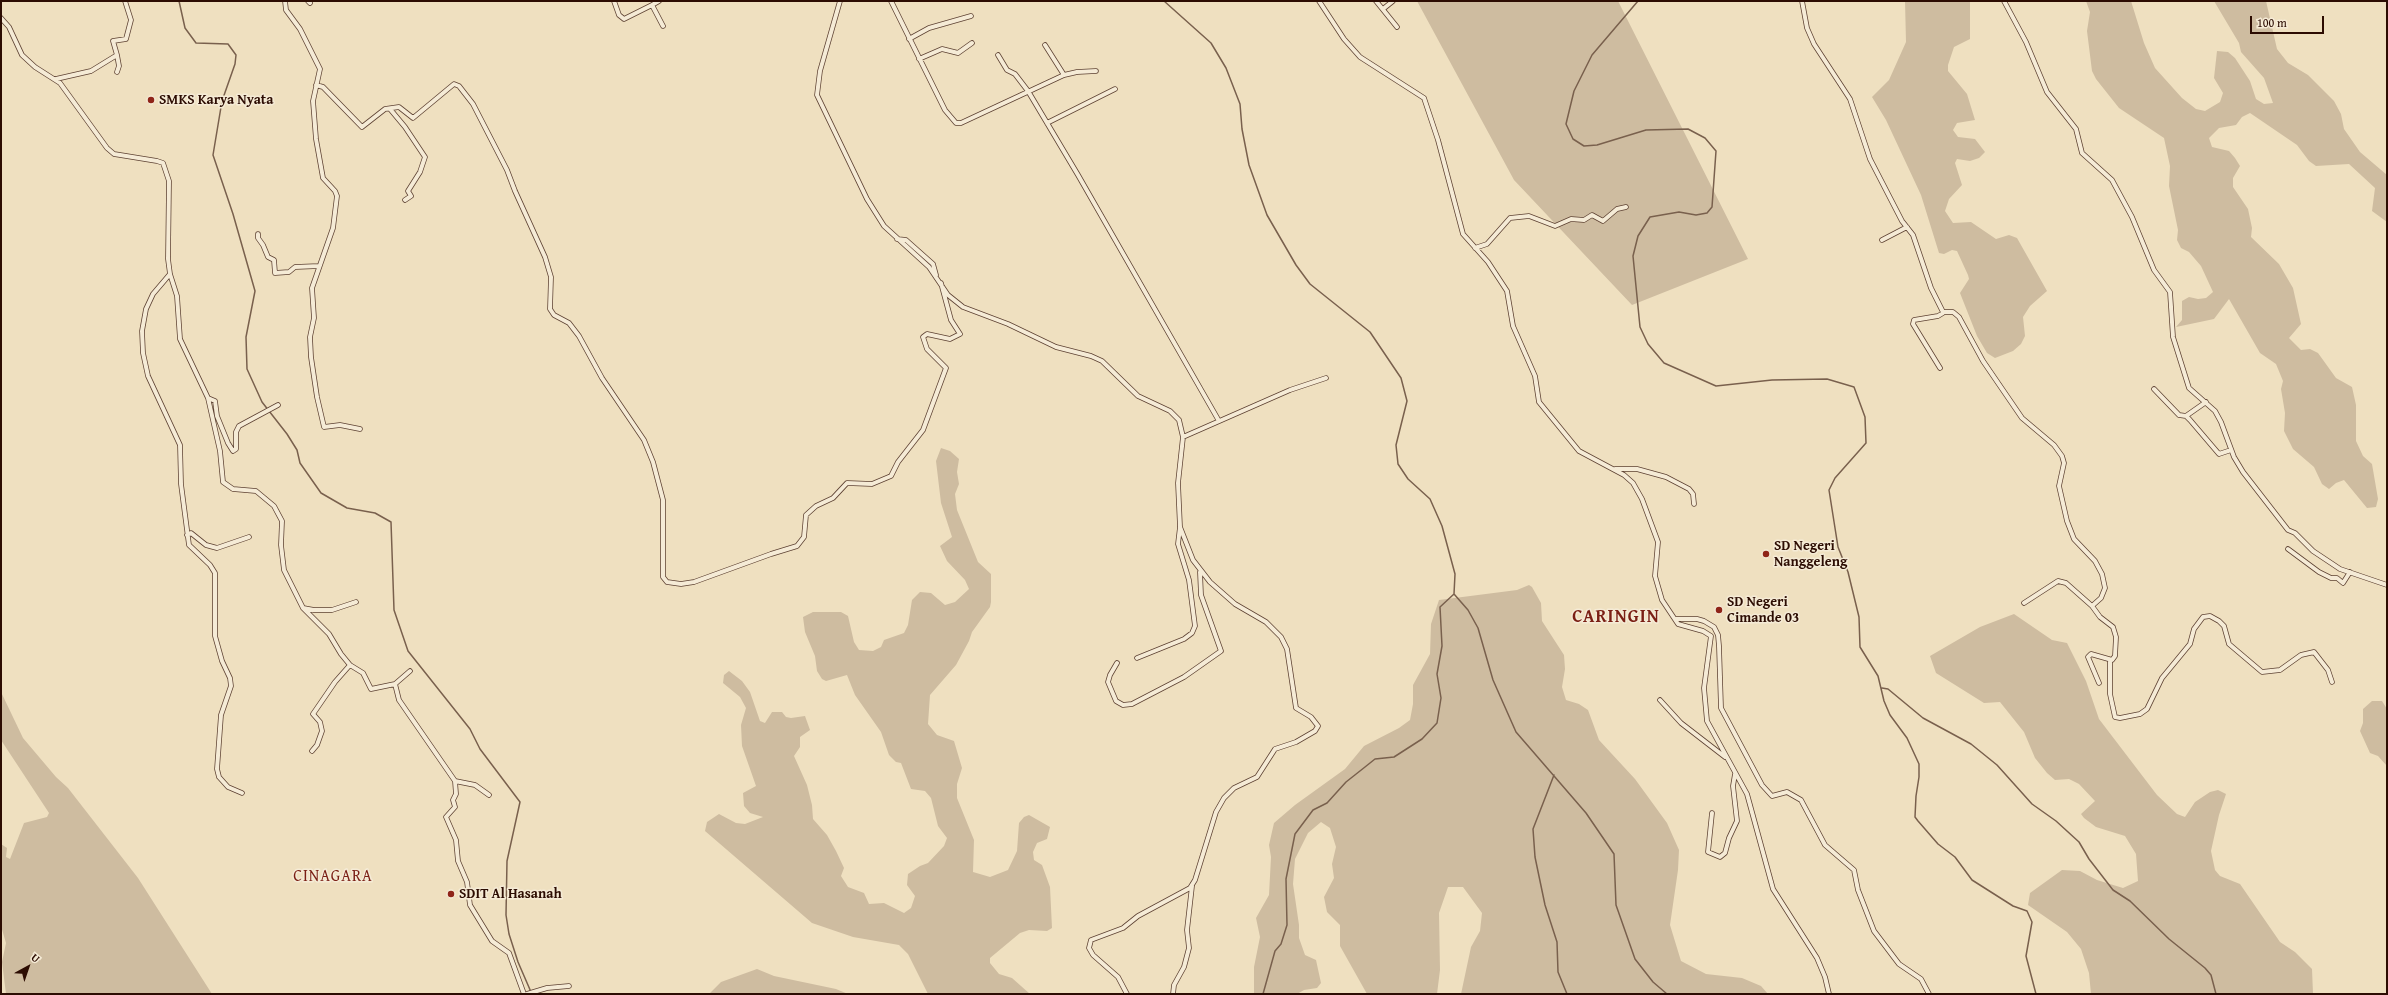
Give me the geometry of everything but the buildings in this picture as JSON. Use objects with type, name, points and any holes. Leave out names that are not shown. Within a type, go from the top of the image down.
[{"type":"street","points":[[117,72],[119,66],[114,40],[126,39],[131,20],[125,1]]},
{"type":"street","points":[[285,1],[286,10],[294,18],[320,68],[313,104],[321,173],[325,182],[335,191],[336,196],[333,228],[312,288],[314,318],[310,347],[319,410],[324,427],[340,425],[360,429]]},
{"type":"street","points":[[614,1],[619,14],[624,19],[652,6],[659,1]]},
{"type":"street","points":[[840,1],[820,72],[817,95],[867,199],[884,226],[936,276],[948,295],[963,308],[1008,324],[1056,347],[1091,356],[1102,361],[1138,396],[1173,414],[1179,420],[1183,437],[1178,483],[1180,527],[1178,544],[1189,580],[1195,620],[1194,629],[1192,633],[1174,644],[1136,658]]},
{"type":"street","points":[[891,1],[945,110],[956,123],[961,123],[1028,91],[1064,76],[1077,72],[1096,71]]},
{"type":"street","points":[[1319,1],[1344,39],[1360,57],[1424,98],[1438,140],[1463,234],[1492,268],[1507,291],[1513,326],[1535,376],[1537,394],[1543,408],[1579,451],[1615,469],[1633,483],[1648,510],[1658,542],[1655,576],[1662,600],[1675,620],[1681,626],[1703,631],[1711,636],[1704,701],[1707,721],[1735,774],[1742,782],[1747,794],[1773,889],[1817,958],[1825,977],[1828,994]]},
{"type":"street","points":[[1376,1],[1397,27]]},
{"type":"street","points":[[1383,9],[1393,1]]},
{"type":"street","points":[[1802,1],[1808,28],[1814,44],[1850,99],[1870,159],[1907,227],[1913,235],[1929,282],[1943,313]]},
{"type":"street","points":[[2004,1],[2024,36],[2047,92],[2076,129],[2082,153],[2112,180],[2132,217],[2154,270],[2170,292],[2173,337],[2189,388],[2193,393],[2206,402],[2218,417],[2231,450],[2243,472],[2288,530],[2295,533],[2326,561],[2350,572],[2387,585]]},
{"type":"street","points":[[652,6],[663,26]]},
{"type":"street","points":[[909,39],[929,28],[971,16]]},
{"type":"street","points":[[1,18],[9,27],[22,55],[35,66],[56,79],[98,137],[114,154],[157,160],[163,164],[168,181],[170,274],[177,296],[180,340],[208,398],[220,451],[223,482],[233,489],[256,491],[274,506],[282,522],[281,545],[284,570],[303,608],[329,634],[340,654],[350,664],[363,673],[371,689],[396,684],[410,671]]},
{"type":"street","points":[[919,59],[942,49],[958,53],[972,43]]},
{"type":"street","points":[[1046,45],[1064,76]]},
{"type":"street","points":[[56,79],[91,71],[117,55]]},
{"type":"street","points":[[998,55],[1008,70],[1015,74],[1028,91],[1146,291],[1219,422]]},
{"type":"street","points":[[316,85],[323,87],[360,126],[363,126],[380,111],[399,107],[413,118],[454,84],[459,86],[473,104],[507,170],[514,191],[545,257],[551,277],[550,309],[554,314],[569,323],[579,336],[602,378],[633,422],[646,446],[663,500],[663,577],[667,582],[681,584],[694,582],[771,554],[798,546],[804,537],[806,516],[816,506],[833,498],[847,483],[872,484],[891,476],[898,462],[923,430],[932,412],[946,368],[926,348],[923,337],[927,334],[950,339],[960,334],[951,320],[941,283]]},
{"type":"street","points":[[1047,123],[1115,89]]},
{"type":"street","points":[[390,109],[405,127],[425,157],[420,172],[408,191],[411,196],[405,200]]},
{"type":"street","points":[[1475,248],[1487,244],[1510,218],[1529,216],[1555,226],[1571,219],[1584,220],[1592,215],[1603,221],[1617,209],[1626,206]]},
{"type":"street","points":[[1882,240],[1907,227]]},
{"type":"street","points":[[258,234],[258,238],[268,257],[274,260],[275,273],[289,272],[295,267],[319,266]]},
{"type":"street","points":[[170,274],[149,302],[143,322],[142,343],[148,376],[180,445],[181,484],[187,535],[192,550],[210,565],[215,573],[215,636],[222,661],[230,678],[229,694],[221,715],[217,769],[219,777],[228,787],[242,793]]},
{"type":"street","points":[[1940,368],[1913,324],[1914,320],[1953,312],[1959,317],[1978,352],[2022,418],[2054,445],[2062,456],[2064,463],[2060,486],[2067,520],[2074,539],[2089,553],[2098,568],[2105,588],[2102,598],[2092,606]]},
{"type":"street","points":[[1183,437],[1290,390],[1326,378]]},
{"type":"street","points":[[2154,389],[2179,415],[2186,416],[2218,454],[2231,450]]},
{"type":"street","points":[[208,398],[215,401],[218,416],[228,443],[233,451],[236,449],[238,426],[278,405]]},
{"type":"street","points":[[2186,416],[2206,402]]},
{"type":"street","points":[[1615,469],[1637,469],[1666,477],[1689,489],[1692,494],[1694,504]]},
{"type":"street","points":[[1173,994],[1174,985],[1184,966],[1189,948],[1187,930],[1192,886],[1216,812],[1224,798],[1234,788],[1257,777],[1275,749],[1296,742],[1315,731],[1318,726],[1311,717],[1296,708],[1287,649],[1281,637],[1266,622],[1230,600],[1200,572],[1193,560],[1180,527]]},
{"type":"street","points":[[187,535],[191,533],[206,545],[217,548],[250,537]]},
{"type":"street","points":[[2288,549],[2319,572],[2331,578],[2337,578],[2344,583],[2350,572]]},
{"type":"street","points":[[1117,663],[1108,682],[1116,701],[1123,704],[1132,704],[1184,677],[1221,650],[1201,595],[1200,572]]},
{"type":"street","points":[[2024,603],[2058,581],[2066,583],[2092,606],[2100,617],[2115,630],[2115,656],[2110,660]]},
{"type":"street","points":[[303,608],[314,610],[332,610],[356,602]]},
{"type":"street","points":[[2110,660],[2110,694],[2115,717],[2120,718],[2140,714],[2146,709],[2162,678],[2190,644],[2194,629],[2203,617],[2210,616],[2219,621],[2224,626],[2226,640],[2231,647],[2245,656],[2262,672],[2280,670],[2301,655],[2314,652],[2328,670],[2332,682]]},
{"type":"street","points":[[1675,620],[1696,619],[1704,621],[1714,627],[1718,635],[1719,646],[1721,708],[1762,786],[1772,796],[1787,792],[1801,800],[1825,845],[1854,870],[1858,890],[1874,931],[1899,964],[1921,979],[1929,994]]},
{"type":"street","points":[[2098,683],[2088,656],[2091,654],[2110,660]]},
{"type":"street","points":[[312,751],[317,745],[322,731],[320,722],[313,714],[334,682],[350,664]]},
{"type":"street","points":[[396,684],[399,700],[455,781],[456,794],[453,800],[455,807],[446,817],[456,840],[458,861],[467,882],[470,905],[492,941],[509,953],[526,994],[536,990],[569,986]]},
{"type":"street","points":[[1660,700],[1681,723],[1726,757]]},
{"type":"street","points":[[1712,813],[1708,852],[1720,857],[1726,853],[1729,838],[1737,821],[1733,786],[1735,774]]},
{"type":"street","points":[[455,781],[475,785],[489,795]]},
{"type":"street","points":[[1127,994],[1118,977],[1093,955],[1089,944],[1095,938],[1123,928],[1138,916],[1192,886]]},
{"type":"shaded area","points":[[1417,1],[1618,1],[1748,259],[1632,305],[1514,180]]},
{"type":"shaded area","points":[[1905,1],[1970,1],[1970,39],[1954,47],[1948,65],[1948,71],[1967,94],[1975,120],[1957,123],[1953,130],[1958,137],[1975,139],[1985,152],[1979,158],[1970,161],[1957,159],[1955,163],[1962,185],[1949,199],[1945,211],[1953,223],[1971,222],[1996,239],[2009,235],[2017,238],[2047,291],[2030,306],[2023,317],[2025,336],[2021,344],[2013,351],[1995,358],[1987,353],[1977,336],[1960,293],[1969,279],[1957,251],[1952,250],[1944,254],[1939,253],[1921,195],[1886,120],[1872,97],[1889,80],[1906,42]]},
{"type":"shaded area","points":[[2086,1],[2131,1],[2144,43],[2155,68],[2182,98],[2196,109],[2205,111],[2220,102],[2223,93],[2214,78],[2217,51],[2228,52],[2235,58],[2250,81],[2256,99],[2264,104],[2273,103],[2264,78],[2241,52],[2239,43],[2214,1],[2266,1],[2277,49],[2288,63],[2308,75],[2334,101],[2341,114],[2344,129],[2360,152],[2387,175],[2387,222],[2372,211],[2375,188],[2349,164],[2316,166],[2309,161],[2297,145],[2250,113],[2242,117],[2236,125],[2219,128],[2209,138],[2212,147],[2229,151],[2240,166],[2233,178],[2233,187],[2248,209],[2252,228],[2251,237],[2279,264],[2293,288],[2301,324],[2289,338],[2301,350],[2310,349],[2318,353],[2336,378],[2352,387],[2356,405],[2356,441],[2363,456],[2372,464],[2378,499],[2376,507],[2367,508],[2344,480],[2336,483],[2329,489],[2322,484],[2314,467],[2293,449],[2284,431],[2285,413],[2281,389],[2283,381],[2276,364],[2260,353],[2229,299],[2214,319],[2176,327],[2182,320],[2182,301],[2189,297],[2198,299],[2206,298],[2213,292],[2201,266],[2189,252],[2181,248],[2177,240],[2178,230],[2169,186],[2170,166],[2164,138],[2119,108],[2096,79],[2092,71],[2087,31],[2090,12]]},
{"type":"shaded area","points":[[941,448],[950,451],[959,459],[957,472],[959,484],[955,494],[957,510],[978,562],[991,574],[991,602],[990,607],[972,632],[969,641],[956,665],[930,695],[928,724],[937,735],[954,741],[962,768],[957,784],[957,798],[974,840],[973,872],[990,877],[1008,870],[1017,851],[1019,823],[1024,817],[1029,815],[1050,827],[1047,839],[1037,843],[1033,852],[1034,860],[1042,865],[1050,887],[1052,928],[1047,931],[1029,930],[1020,933],[990,958],[990,963],[999,974],[1012,978],[1030,994],[928,994],[908,954],[899,945],[853,937],[812,923],[705,831],[707,822],[719,814],[736,823],[745,824],[763,817],[750,813],[744,806],[743,793],[756,786],[742,746],[741,725],[746,708],[740,697],[723,683],[724,675],[729,671],[742,681],[750,692],[760,721],[765,723],[772,712],[782,712],[786,717],[791,718],[805,716],[810,730],[800,737],[800,747],[794,756],[807,785],[812,805],[813,819],[827,835],[836,851],[844,868],[841,876],[848,887],[864,893],[869,904],[884,903],[904,913],[911,908],[915,896],[907,885],[908,874],[920,866],[928,863],[944,846],[947,838],[938,826],[931,798],[925,791],[911,789],[901,763],[896,762],[889,755],[881,732],[855,695],[847,675],[826,681],[822,679],[817,671],[815,656],[805,632],[803,617],[813,612],[841,612],[848,616],[854,642],[859,650],[873,651],[881,647],[884,640],[904,633],[908,625],[912,600],[920,592],[931,593],[945,605],[955,602],[969,589],[965,580],[947,561],[940,546],[952,537],[941,503],[936,461]]},
{"type":"shaded area","points":[[1529,585],[1532,587],[1541,603],[1542,621],[1564,655],[1565,669],[1562,687],[1566,700],[1579,704],[1588,710],[1599,740],[1635,779],[1667,823],[1679,850],[1678,870],[1670,925],[1681,961],[1706,974],[1742,978],[1761,986],[1768,994],[1461,994],[1471,947],[1480,931],[1482,913],[1463,887],[1448,887],[1439,913],[1440,970],[1437,994],[1367,994],[1340,946],[1340,925],[1327,912],[1324,897],[1334,878],[1332,864],[1336,847],[1330,828],[1321,822],[1308,833],[1295,859],[1293,884],[1299,925],[1299,938],[1305,955],[1316,960],[1321,983],[1317,988],[1304,990],[1297,994],[1254,994],[1254,967],[1260,937],[1256,918],[1269,895],[1271,857],[1269,845],[1274,823],[1295,805],[1345,769],[1364,746],[1399,728],[1410,720],[1413,704],[1413,685],[1430,654],[1431,624],[1439,600],[1517,590]]},
{"type":"shaded area","points":[[2014,614],[2052,640],[2067,643],[2086,681],[2099,719],[2157,795],[2177,814],[2185,817],[2195,802],[2210,792],[2218,790],[2226,794],[2219,815],[2211,851],[2215,870],[2220,876],[2240,884],[2280,942],[2295,952],[2312,969],[2313,994],[2091,994],[2089,973],[2081,949],[2067,932],[2028,905],[2030,893],[2062,870],[2080,871],[2097,880],[2123,888],[2138,881],[2136,854],[2125,836],[2096,827],[2084,818],[2081,814],[2095,801],[2079,784],[2069,779],[2055,780],[2047,773],[2035,758],[2024,732],[2000,702],[1984,703],[1936,673],[1930,656],[1980,627]]},
{"type":"shaded area","points":[[1,692],[23,738],[56,777],[68,788],[138,878],[212,994],[6,994],[2,962],[6,943],[1,926],[1,844],[7,848],[6,857],[10,859],[24,823],[47,817],[49,813],[1,740]]},
{"type":"shaded area","points":[[2372,701],[2382,701],[2387,709],[2387,766],[2378,756],[2370,753],[2360,731],[2363,723],[2363,709]]},
{"type":"shaded area","points":[[757,969],[774,976],[836,989],[848,994],[709,994],[721,982]]},
{"type":"waterway","points":[[179,1],[185,28],[196,43],[228,44],[236,55],[235,64],[222,101],[213,155],[233,214],[255,291],[246,337],[247,369],[262,402],[287,434],[297,450],[300,463],[321,493],[347,508],[375,513],[391,522],[394,610],[408,651],[470,729],[480,749],[520,802],[507,861],[506,915],[509,934],[518,962],[531,992]]},
{"type":"waterway","points":[[1164,1],[1211,43],[1226,68],[1240,104],[1242,129],[1249,165],[1267,215],[1296,265],[1310,284],[1370,332],[1401,378],[1407,401],[1396,445],[1398,464],[1408,479],[1430,499],[1442,526],[1455,574],[1454,594],[1468,610],[1478,628],[1493,680],[1516,732],[1586,813],[1614,854],[1616,905],[1635,959],[1653,982],[1667,994]]},
{"type":"waterway","points":[[1638,1],[1592,55],[1574,91],[1566,124],[1573,139],[1584,146],[1597,145],[1646,130],[1688,129],[1705,138],[1716,151],[1712,207],[1707,213],[1696,215],[1679,212],[1650,217],[1638,236],[1633,256],[1640,327],[1648,344],[1664,363],[1716,386],[1772,380],[1827,379],[1854,387],[1865,417],[1866,443],[1835,478],[1829,490],[1838,547],[1848,572],[1859,617],[1860,647],[1878,676],[1884,701],[1890,715],[1907,738],[1919,764],[1915,817],[1938,844],[1955,857],[1972,880],[2013,906],[2027,911],[2032,922],[2026,956],[2036,994]]},
{"type":"waterway","points":[[1263,994],[1275,951],[1281,944],[1287,925],[1286,879],[1295,834],[1313,810],[1327,803],[1346,782],[1375,759],[1394,757],[1422,739],[1437,723],[1441,698],[1437,674],[1442,646],[1440,607],[1454,594]]},
{"type":"waterway","points":[[1882,688],[1888,689],[1923,718],[1971,744],[1997,765],[2032,804],[2056,821],[2079,842],[2089,859],[2113,890],[2130,901],[2169,939],[2205,968],[2211,975],[2216,994]]},
{"type":"waterway","points":[[1554,775],[1533,829],[1535,857],[1545,905],[1557,942],[1558,972],[1567,994]]},
{"type":"place","name":"SMKS Karya Nyata","points":[[151,100]]},
{"type":"place","name":"SD Negeri Nanggeleng","points":[[1766,554]]},
{"type":"place","name":"SD Negeri Cimande 03","points":[[1719,610]]},
{"type":"place","name":"SDIT Al Hasanah","points":[[451,894]]},
{"type":"district","name":"CARINGIN","points":[[1616,617]]},
{"type":"district","name":"CINAGARA","points":[[333,877]]}]
